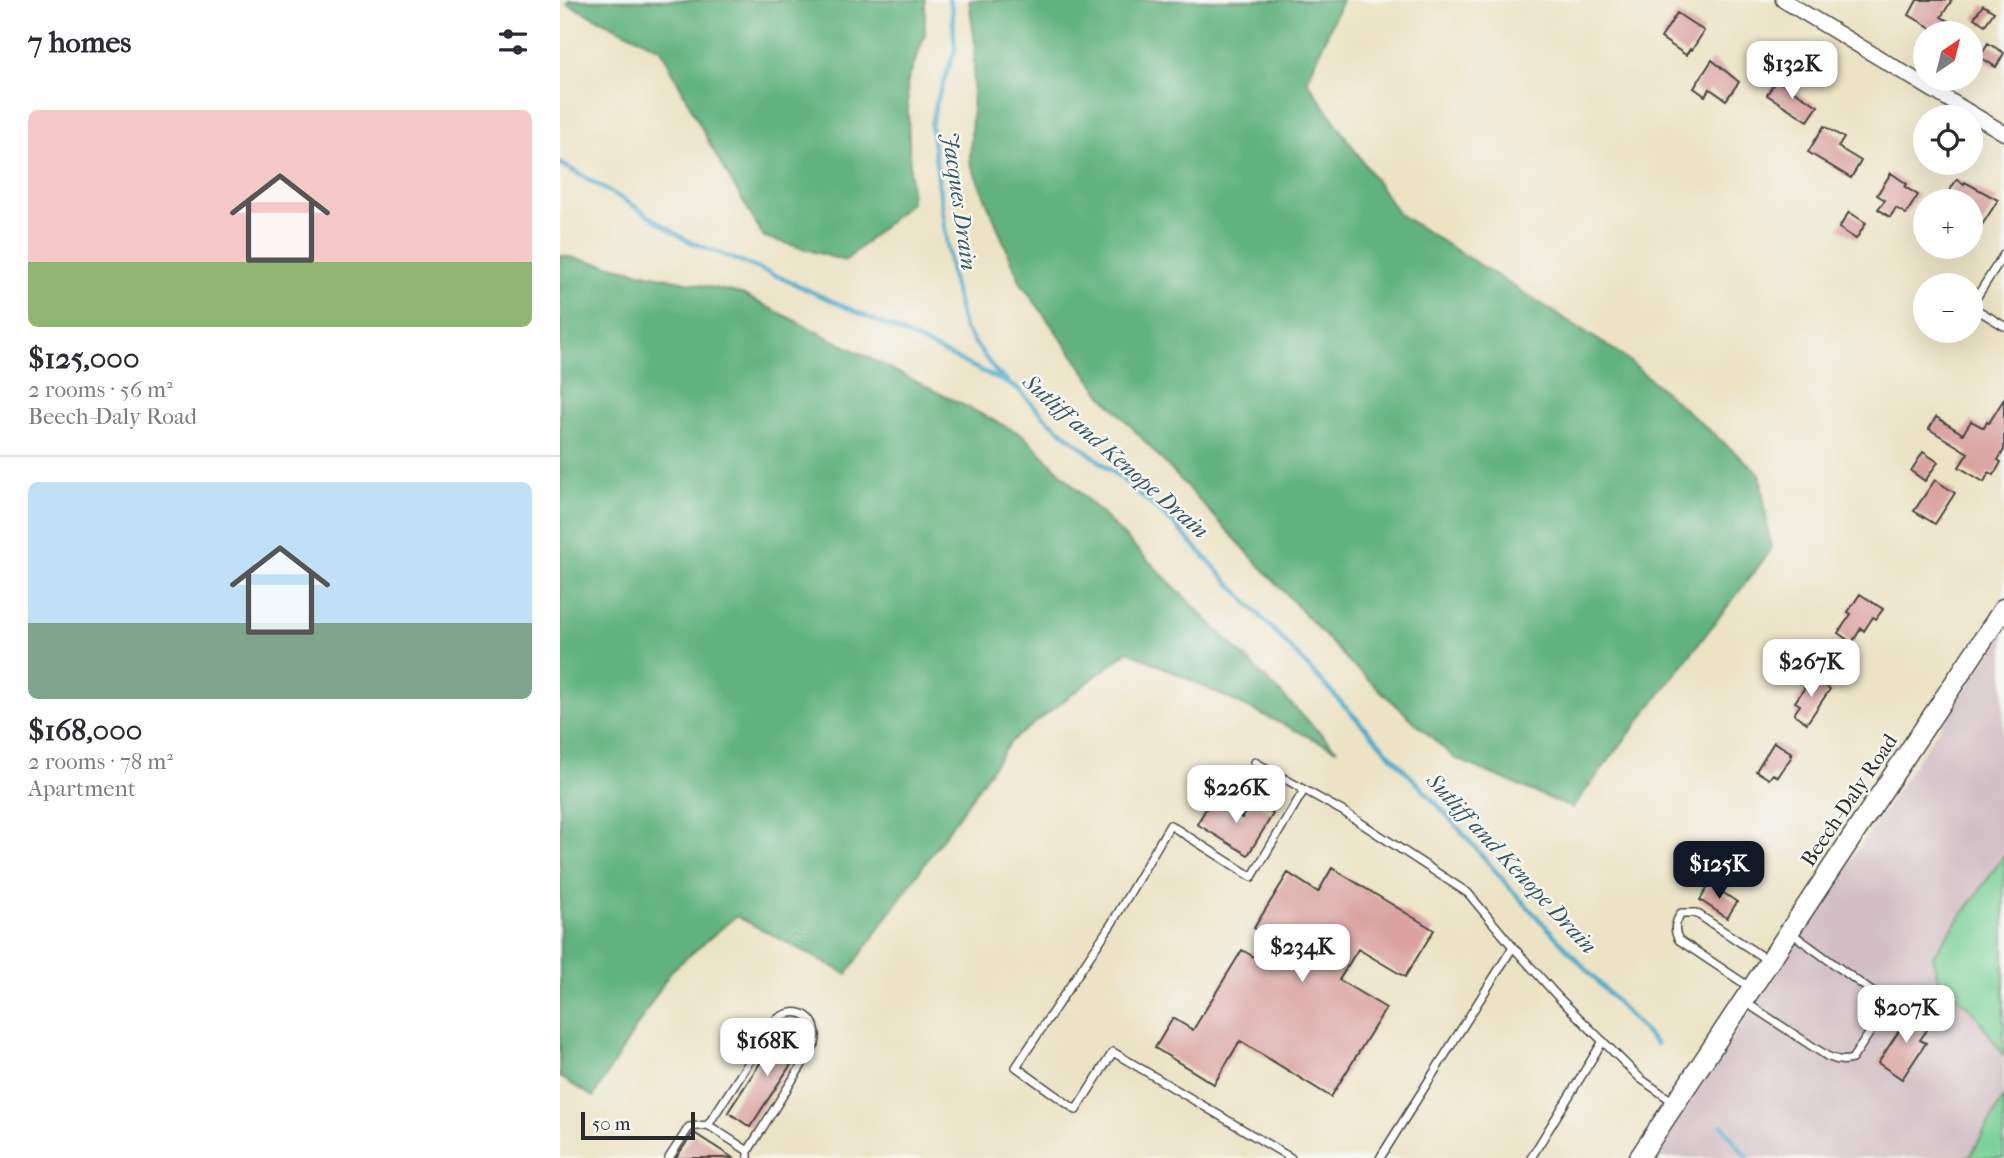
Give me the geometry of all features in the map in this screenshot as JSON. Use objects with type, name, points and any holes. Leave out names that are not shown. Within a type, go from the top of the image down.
[{"type":"street","points":[[1783,0],[2004,133]]},
{"type":"street","name":"Beech-Daly Road","points":[[1639,1158],[2004,608]]},
{"type":"lane","points":[[2004,254],[1971,306],[2004,326]]},
{"type":"lane","points":[[1255,762],[1355,819],[1468,893],[1513,947],[1603,1041],[1641,1079],[1675,1104]]},
{"type":"lane","points":[[1291,1158],[1113,1052],[1076,1110],[1016,1067],[1112,923],[1170,825],[1252,877],[1304,790]]},
{"type":"lane","points":[[1769,961],[1696,913],[1681,913],[1676,922],[1675,933],[1679,940],[1748,994],[1837,1060],[1852,1059],[1883,1013],[1882,1004],[1875,994],[1789,932]]},
{"type":"lane","points":[[1380,1158],[1513,947]]},
{"type":"lane","points":[[669,1158],[689,1127],[708,1125],[748,1155],[815,1044],[817,1034],[814,1024],[806,1015],[786,1013],[778,1018],[708,1125]]},
{"type":"lane","points":[[1531,1158],[1603,1041]]},
{"type":"shaded area","points":[[2004,633],[2004,1158],[1653,1158],[1914,765]]},
{"type":"green space","points":[[569,0],[925,0],[925,34],[907,83],[911,202],[845,261],[764,237],[713,150],[661,49],[567,4]]},
{"type":"green space","points":[[969,0],[1342,0],[1307,81],[1399,214],[1622,355],[1760,474],[1771,550],[1572,808],[1454,758],[1349,662],[1102,395],[1021,283],[970,162],[975,43]]},
{"type":"green space","points":[[560,255],[742,294],[1023,435],[1337,750],[1129,651],[1011,741],[847,974],[736,916],[671,971],[593,1097],[560,1077]]},
{"type":"green space","points":[[2004,856],[2004,1056],[1973,1011],[1938,980],[1933,956]]},
{"type":"green space","points":[[2004,1097],[2004,1158],[1965,1158],[1971,1155]]},
{"type":"building","points":[[1917,0],[1952,0],[1941,17],[1948,21],[1919,21],[1909,15]]},
{"type":"building","points":[[1983,5],[1994,12],[1985,25],[1983,21],[1974,18]]},
{"type":"building","points":[[1677,13],[1704,31],[1686,55],[1661,38]]},
{"type":"building","points":[[1988,43],[2004,53],[1996,67],[1983,59],[1983,52]]},
{"type":"building","points":[[1712,60],[1739,82],[1726,100],[1710,89],[1705,96],[1694,88]]},
{"type":"building","points":[[1776,80],[1818,106],[1808,121],[1767,95]]},
{"type":"building","points":[[1824,126],[1844,138],[1838,147],[1861,161],[1851,178],[1808,152]]},
{"type":"building","points":[[1891,173],[1913,192],[1913,203],[1906,214],[1896,208],[1890,217],[1878,209],[1885,200],[1877,195]]},
{"type":"building","points":[[1957,179],[1978,189],[1951,189]]},
{"type":"building","points":[[1983,192],[1998,200],[1983,223]]},
{"type":"building","points":[[1849,212],[1866,223],[1856,239],[1839,228]]},
{"type":"building","points":[[2004,399],[2004,450],[1994,475],[1989,472],[1984,482],[1959,467],[1968,453],[1929,429],[1936,417],[1963,434],[1971,421],[1984,428]]},
{"type":"building","points":[[1923,452],[1938,462],[1925,481],[1911,471]]},
{"type":"building","points":[[1935,480],[1955,493],[1935,524],[1914,511]]},
{"type":"building","points":[[1860,594],[1883,609],[1876,619],[1873,617],[1864,631],[1861,628],[1852,643],[1838,633]]},
{"type":"building","points":[[1812,677],[1830,689],[1807,723],[1794,714],[1800,705],[1795,702]]},
{"type":"building","points":[[1774,742],[1792,753],[1792,756],[1778,777],[1773,774],[1769,779],[1756,771]]},
{"type":"building","points":[[1212,799],[1242,818],[1252,801],[1273,814],[1248,855],[1197,824]]},
{"type":"building","points":[[1332,868],[1434,930],[1405,977],[1358,949],[1339,980],[1386,1008],[1331,1097],[1240,1041],[1214,1084],[1155,1048],[1173,1018],[1193,1030],[1242,950],[1254,957],[1267,936],[1254,928],[1288,873],[1318,892]]},
{"type":"building","points":[[1710,884],[1737,902],[1727,918],[1700,900]]},
{"type":"building","points":[[1914,1008],[1933,1021],[1920,1040],[1926,1043],[1902,1079],[1878,1063]]},
{"type":"building","points":[[783,1028],[805,1043],[750,1127],[728,1112]]},
{"type":"building","points":[[694,1133],[733,1158],[676,1158]]},
{"type":"waterway","name":"Jacques Drain","points":[[949,0],[955,50],[931,125],[951,274],[964,328],[996,372],[1008,381]]},
{"type":"waterway","name":"Sutliff and Kenope Drain","points":[[560,163],[686,240],[777,276],[1017,388],[1047,419],[1173,523],[1447,815],[1511,889],[1656,1044]]},
{"type":"waterway","name":"Sutliff and Kenope Drain","points":[[1722,1125],[1747,1158]]}]
